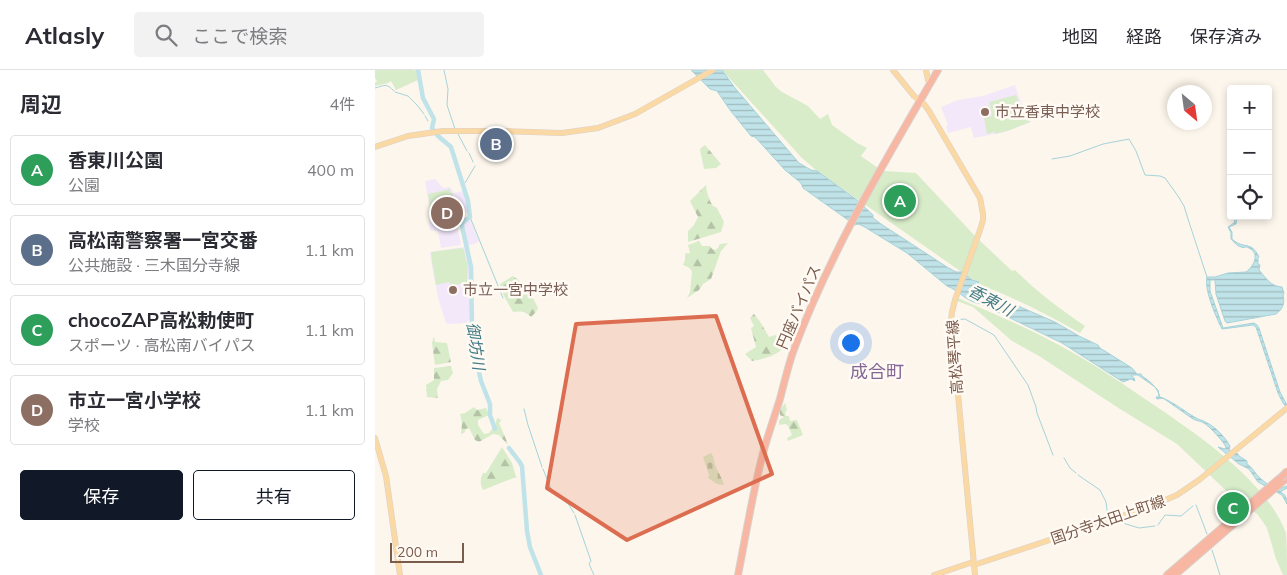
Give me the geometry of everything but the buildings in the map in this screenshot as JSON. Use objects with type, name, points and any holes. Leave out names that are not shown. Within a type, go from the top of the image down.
[{"type":"highway","name":"円座バイパス","points":[[930,81],[934,70]]},
{"type":"highway","name":"円座バイパス","points":[[736,575],[762,456],[794,349],[848,225],[938,70]]},
{"type":"highway","points":[[1176,575],[1285,479],[1287,472]]},
{"type":"highway","points":[[1176,575],[1287,472]]},
{"type":"highway","points":[[1168,575],[1285,479]]},
{"type":"highway","points":[[1168,575],[1285,479]]},
{"type":"main road","points":[[375,147],[408,136],[436,132],[562,133],[599,128],[635,114],[713,70]]},
{"type":"main road","name":"高松琴平線","points":[[893,70],[927,107],[980,198],[983,208],[983,220],[955,300],[951,320],[975,575]]},
{"type":"main road","points":[[926,70],[930,81]]},
{"type":"main road","name":"国分寺太田上町線","points":[[934,575],[970,563],[977,564],[1024,549],[1149,507],[1177,495],[1207,474],[1287,408]]},
{"type":"main road","points":[[375,438],[387,481],[400,575]]},
{"type":"highlighted area","points":[[716,316],[772,474],[627,540],[547,488],[576,324]]},
{"type":"shaded area","name":"市立香東中学校","points":[[1015,85],[1031,122],[1005,132],[974,138],[971,127],[948,133],[946,126],[948,125],[941,107],[958,100],[983,96]]},
{"type":"shaded area","points":[[435,179],[443,188],[450,187],[454,193],[463,191],[468,212],[459,214],[458,231],[460,245],[441,248],[438,231],[430,230],[429,222],[431,218],[425,181]]},
{"type":"shaded area","points":[[470,218],[479,242],[467,246],[463,223]]},
{"type":"shaded area","name":"市立一宮中学校","points":[[464,247],[467,252],[470,268],[471,318],[466,323],[448,324],[446,323],[438,298],[430,252]]},
{"type":"green space","points":[[375,70],[416,70],[418,80],[396,90],[391,81],[375,86],[377,81]]},
{"type":"green space","points":[[722,70],[763,70],[776,87],[808,106],[820,119],[828,114],[832,125],[867,148],[861,156],[875,166],[885,171],[916,173],[975,236],[1012,271],[1015,270],[1049,300],[1085,326],[1080,333],[1031,307],[981,285],[817,171],[801,157]]},
{"type":"green space","points":[[1016,95],[1030,122],[1010,130],[987,134],[984,118],[992,116],[989,102]]},
{"type":"green space","points":[[705,145],[721,164],[716,168],[704,169],[700,150]]},
{"type":"green space","points":[[706,185],[710,201],[717,208],[724,222],[721,232],[688,242],[688,231],[698,217],[690,201]]},
{"type":"green space","points":[[450,189],[457,211],[450,215],[432,219],[428,194]]},
{"type":"green space","points":[[699,241],[702,246],[710,246],[715,250],[720,244],[728,243],[721,251],[711,279],[687,298],[690,292],[692,271],[683,265],[685,254],[690,253],[688,245]]},
{"type":"green space","points":[[462,248],[468,264],[467,282],[451,286],[449,282],[436,285],[431,252]]},
{"type":"green space","points":[[513,276],[528,290],[538,308],[531,317],[523,312],[513,312],[504,296],[500,284]]},
{"type":"green space","points":[[958,298],[1031,331],[1089,362],[1184,425],[1225,457],[1245,475],[1276,513],[1286,533],[1287,575],[1283,575],[1267,528],[1258,515],[1244,503],[1236,500],[1177,444],[1039,356],[1012,341],[973,307],[957,301]]},
{"type":"green space","points":[[754,314],[769,337],[775,335],[779,337],[784,347],[774,355],[752,361],[745,354],[756,347],[751,328],[754,326],[750,318]]},
{"type":"green space","points":[[434,336],[435,342],[447,343],[451,362],[435,365],[432,343]]},
{"type":"green space","points":[[451,366],[453,373],[448,380],[441,381],[437,389],[438,398],[427,397],[426,385],[434,380],[434,368]]},
{"type":"green space","points":[[785,403],[786,416],[789,416],[790,421],[797,420],[803,435],[788,441],[787,438],[792,435],[788,426],[786,424],[779,425],[779,420],[784,417],[780,415],[780,410]]},
{"type":"green space","points":[[474,407],[477,410],[486,408],[489,415],[478,420],[478,425],[484,434],[489,433],[495,426],[497,418],[500,419],[499,423],[508,444],[499,435],[493,434],[479,442],[475,440],[469,428],[461,434],[462,423],[460,414]]},
{"type":"green space","points":[[502,447],[512,463],[516,477],[483,490],[481,484],[482,475],[486,473]]},
{"type":"green space","points":[[711,453],[724,485],[717,484],[708,478],[709,475],[703,457]]},
{"type":"water","name":"香東川","points":[[691,70],[722,70],[799,163],[811,170],[817,171],[857,200],[881,224],[947,267],[956,272],[962,272],[972,280],[979,282],[978,286],[982,289],[1055,322],[1098,345],[1132,368],[1137,374],[1141,374],[1155,387],[1138,375],[1131,375],[1135,381],[1131,379],[1123,382],[1062,343],[967,299],[947,286],[907,253],[863,226],[855,225],[803,188],[801,183],[785,170],[755,137],[751,136],[717,91],[710,89]]},
{"type":"water","points":[[1236,220],[1236,224],[1229,227],[1232,232],[1232,239],[1250,247],[1256,252],[1259,257],[1259,270],[1272,284],[1282,287],[1284,293],[1283,306],[1276,314],[1227,323],[1216,294],[1215,280],[1210,280],[1210,291],[1223,328],[1254,323],[1259,328],[1287,408],[1278,393],[1256,327],[1253,325],[1222,329],[1209,296],[1207,277],[1246,272],[1255,260],[1253,251],[1236,244],[1231,239],[1228,227]]},
{"type":"water","points":[[1164,399],[1216,429],[1230,446],[1229,450],[1237,453],[1247,461],[1247,464],[1259,477],[1276,490],[1287,486],[1287,488],[1280,492],[1286,497],[1287,504],[1282,495],[1258,482],[1249,469],[1239,464],[1218,447],[1225,449],[1226,447],[1203,422],[1193,419]]},
{"type":"waterway","name":"御坊川","points":[[418,70],[423,98],[434,119],[432,128],[451,147],[468,201],[470,217],[462,223],[462,226],[471,267],[472,328],[475,354],[481,381],[490,404],[490,415],[495,429]]},
{"type":"waterway","points":[[444,70],[448,89],[447,105],[455,129]]},
{"type":"waterway","points":[[375,88],[386,85],[394,91]]},
{"type":"waterway","points":[[395,92],[408,96],[424,114]]},
{"type":"waterway","points":[[425,116],[428,121]]},
{"type":"waterway","points":[[458,134],[467,151]]},
{"type":"waterway","points":[[1052,159],[1070,156],[1103,144],[1129,139],[1136,151],[1145,175],[1165,178],[1184,206],[1207,277]]},
{"type":"waterway","points":[[469,153],[473,162]]},
{"type":"waterway","points":[[465,183],[475,166]]},
{"type":"waterway","points":[[470,217],[503,298]]},
{"type":"waterway","points":[[955,320],[965,319],[994,335],[1028,385],[1053,455]]},
{"type":"waterway","points":[[524,409],[542,467]]},
{"type":"waterway","name":"御坊川","points":[[509,448],[522,466],[527,531],[530,547],[541,575]]},
{"type":"waterway","points":[[1064,458],[1070,468],[1076,473]]},
{"type":"waterway","points":[[543,469],[551,489],[569,505],[574,513]]},
{"type":"waterway","points":[[1078,475],[1100,490],[1106,502],[1108,518]]},
{"type":"waterway","points":[[1196,505],[1207,534]]},
{"type":"waterway","points":[[1158,525],[1165,515],[1181,516],[1193,506]]},
{"type":"waterway","points":[[575,515],[594,575]]},
{"type":"waterway","points":[[1116,521],[1139,528],[1155,526]]},
{"type":"waterway","points":[[1212,550],[1220,575]]},
{"type":"place","name":"市立香東中学校","points":[[985,112]]},
{"type":"place","name":"高松南警察署一宮交番","points":[[496,144]]},
{"type":"place","name":"香東川公園","points":[[900,201]]},
{"type":"place","name":"市立一宮小学校","points":[[447,213]]},
{"type":"place","name":"市立一宮中学校","points":[[453,290]]},
{"type":"place","name":"chocoZAP高松勅使町","points":[[1233,508]]},
{"type":"district","name":"成合町","points":[[877,372]]}]
